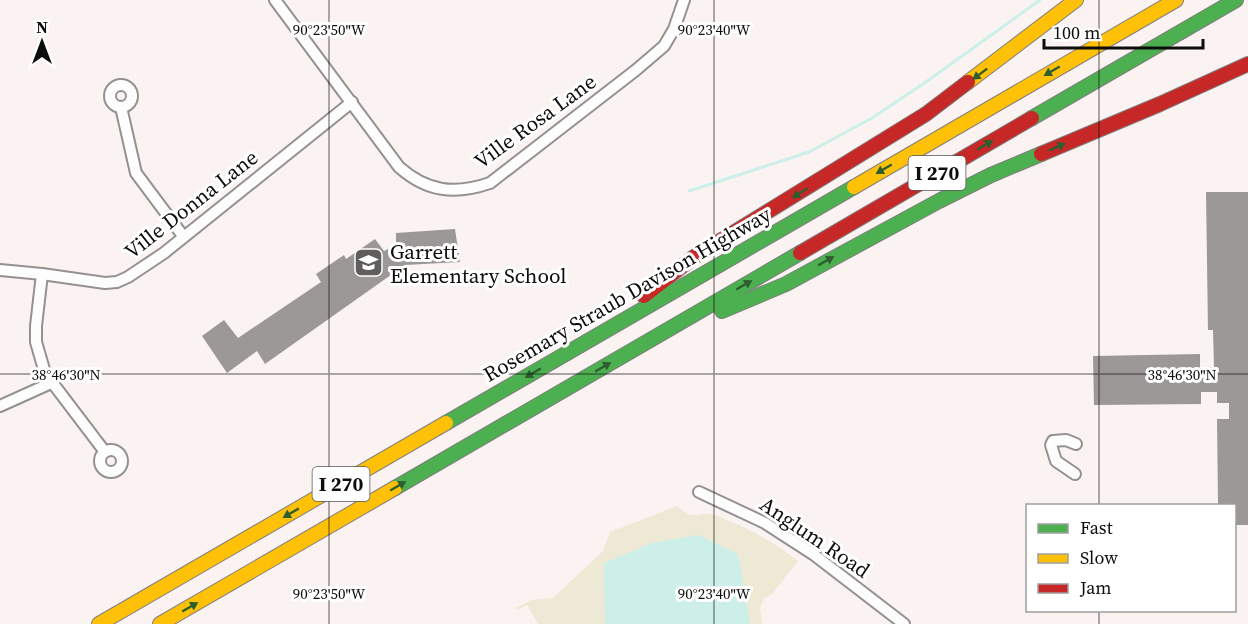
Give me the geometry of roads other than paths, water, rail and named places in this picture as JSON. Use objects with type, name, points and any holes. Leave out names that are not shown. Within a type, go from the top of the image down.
[{"type":"highway","points":[[583,344],[694,257],[926,114],[1076,0]]},
{"type":"highway","name":"Rosemary Straub Davison Highway","points":[[99,624],[1176,0]]},
{"type":"highway","name":"I 270","points":[[159,624],[1236,0]]},
{"type":"highway","points":[[639,346],[786,284],[928,206],[991,175],[1160,104],[1248,64]]},
{"type":"street","name":"Ville Rosa Lane","points":[[275,0],[399,167],[419,182],[435,188],[453,190],[490,183],[650,59],[664,46],[674,29],[684,0]]},
{"type":"street","name":"Ville Donna Lane","points":[[0,270],[105,283],[117,282],[146,267],[352,102]]},
{"type":"street","points":[[121,106],[136,173],[183,236]]},
{"type":"street","points":[[42,274],[36,342],[45,373],[105,452]]},
{"type":"street","points":[[0,406],[51,383]]},
{"type":"street","points":[[1075,474],[1056,460],[1051,445],[1053,441],[1058,440],[1076,444]]},
{"type":"street","name":"Anglum Road","points":[[699,492],[765,523],[813,554],[904,624]]},
{"type":"water","points":[[698,535],[738,554],[750,624],[605,624],[604,563],[652,543]]},
{"type":"waterway","points":[[689,191],[809,152],[872,118],[1040,0]]},
{"type":"place","name":"Garrett Elementary School","points":[[369,263]]}]
